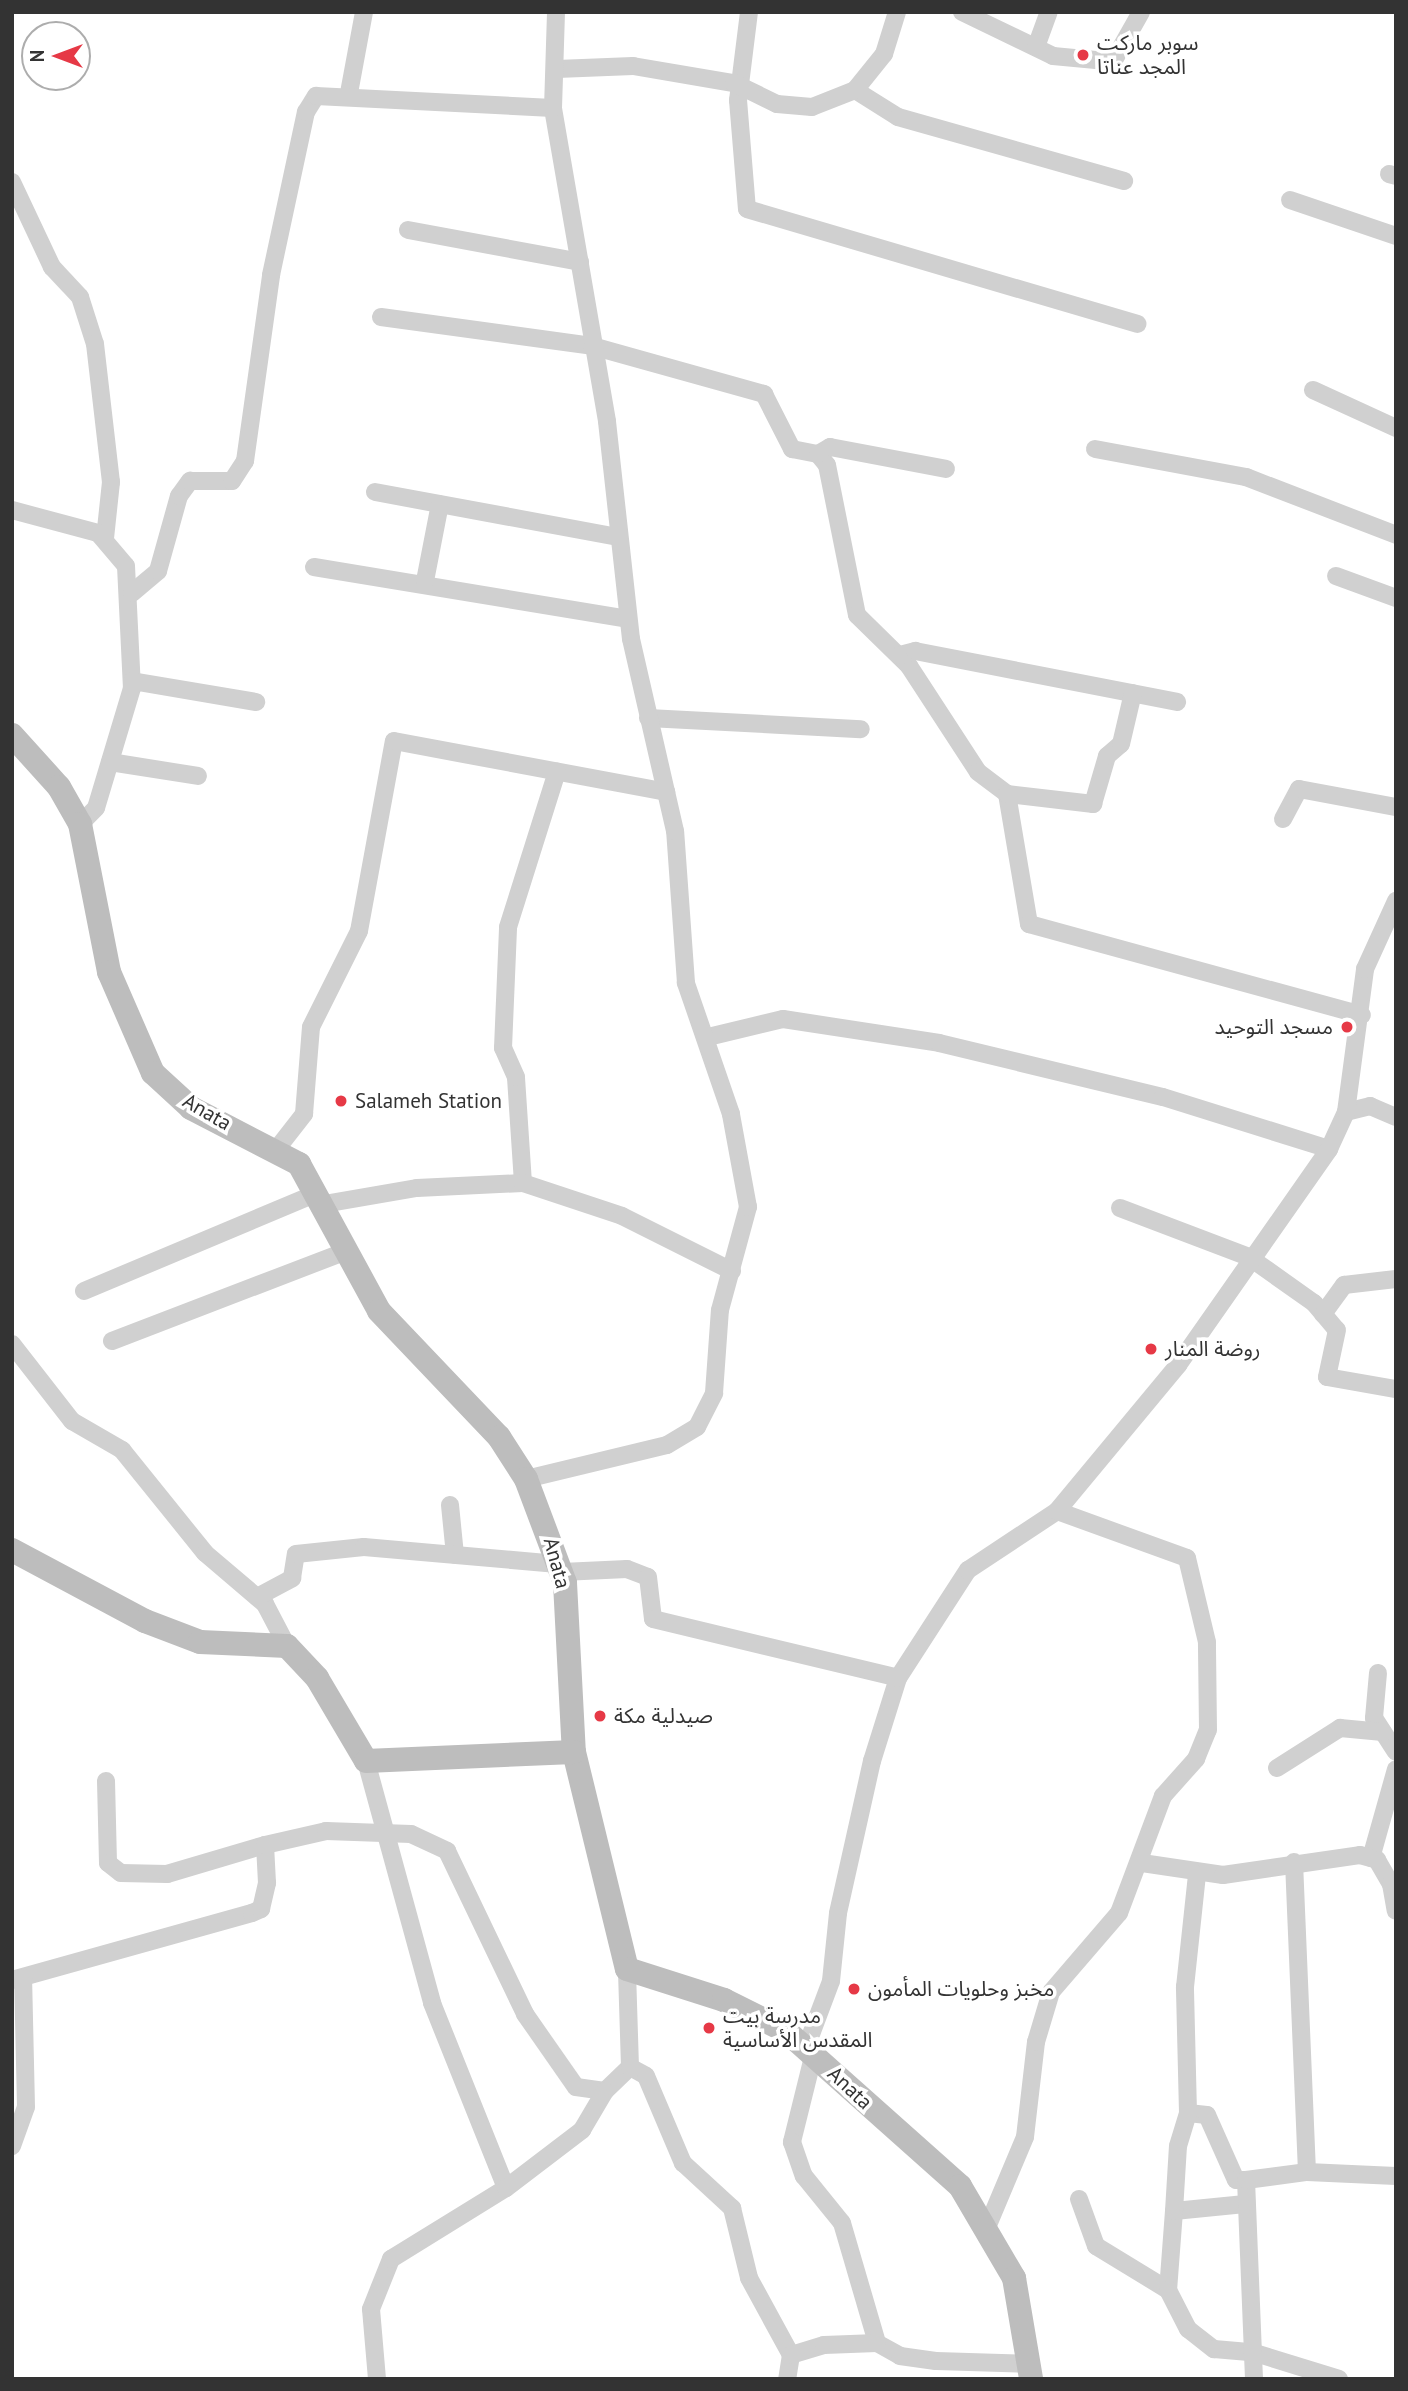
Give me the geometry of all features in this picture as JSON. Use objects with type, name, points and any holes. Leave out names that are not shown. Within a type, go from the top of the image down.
[{"type":"street","points":[[349,93],[364,12]]},
{"type":"street","points":[[526,1479],[667,1445],[697,1427],[714,1393],[720,1310],[746,1225],[747,1188],[708,1037],[686,984],[682,890],[666,792],[628,619],[580,262],[553,108],[557,69],[556,12]]},
{"type":"street","points":[[749,12],[744,93],[738,100],[747,209],[1137,324]]},
{"type":"street","points":[[557,69],[633,66],[734,83],[744,93],[812,107],[855,90],[884,54],[897,12]]},
{"type":"street","points":[[962,12],[1054,56],[1114,60],[1141,12]]},
{"type":"street","points":[[1036,47],[1049,12]]},
{"type":"street","points":[[855,90],[898,117],[1124,181]]},
{"type":"street","points":[[132,593],[158,571],[179,496],[190,481],[232,481],[245,461],[271,275],[306,112],[316,96],[349,93],[553,108]]},
{"type":"street","points":[[12,183],[52,267],[80,297],[95,344],[111,482],[105,538]]},
{"type":"street","points":[[1290,200],[1396,236]]},
{"type":"street","points":[[408,230],[580,262]]},
{"type":"street","points":[[381,317],[592,346],[764,394],[792,449],[818,454],[827,465],[857,615],[900,655],[978,772],[1007,794],[1093,804],[1107,756],[1121,744],[1133,693]]},
{"type":"street","points":[[1314,390],[1396,428]]},
{"type":"street","points":[[818,454],[830,447],[946,469]]},
{"type":"street","points":[[1095,449],[1246,477],[1396,535]]},
{"type":"street","points":[[375,492],[618,537]]},
{"type":"street","points":[[425,581],[440,504]]},
{"type":"street","points":[[12,510],[105,538],[127,566],[132,593],[132,681],[96,807],[80,824]]},
{"type":"street","points":[[314,567],[425,581],[628,619]]},
{"type":"street","points":[[1336,576],[1396,598]]},
{"type":"street","points":[[900,655],[915,651],[1177,702]]},
{"type":"street","points":[[132,681],[256,702]]},
{"type":"street","points":[[648,718],[861,729]]},
{"type":"street","name":"Anata","points":[[12,735],[59,787],[80,824],[109,972],[153,1073],[191,1108],[299,1164],[321,1199],[379,1311],[492,1429],[526,1479],[561,1568],[573,1752],[627,1969],[724,2000],[810,2051],[921,2147],[988,2225],[1014,2278],[1031,2371]]},
{"type":"street","points":[[276,1150],[304,1114],[311,1027],[359,931],[394,741],[666,792]]},
{"type":"street","points":[[110,762],[198,776]]},
{"type":"street","points":[[523,1183],[516,1077],[503,1048],[508,928],[557,772]]},
{"type":"street","points":[[1283,819],[1299,789],[1396,807]]},
{"type":"street","points":[[1007,794],[1029,924],[1362,1015]]},
{"type":"street","points":[[877,2343],[842,2223],[804,2175],[792,2142],[810,2051],[831,1981],[838,1913],[872,1760],[898,1678],[968,1570],[1057,1511],[1194,1344],[1249,1257],[1329,1149],[1346,1112],[1362,1015],[1365,970],[1396,901]]},
{"type":"street","points":[[708,1037],[783,1019],[939,1043],[1163,1097],[1329,1149]]},
{"type":"street","points":[[1346,1112],[1370,1106],[1396,1117]]},
{"type":"street","points":[[84,1291],[321,1199],[417,1188],[523,1183],[622,1216],[732,1270]]},
{"type":"street","points":[[1120,1208],[1249,1257],[1324,1314],[1337,1330],[1327,1377],[1396,1389]]},
{"type":"street","points":[[112,1341],[346,1251]]},
{"type":"street","points":[[1324,1314],[1344,1285],[1396,1279]]},
{"type":"street","points":[[12,1343],[72,1421],[122,1450],[205,1553],[257,1597],[288,1646],[317,1678],[366,1760],[432,2003],[506,2188]]},
{"type":"street","points":[[450,1505],[455,1555]]},
{"type":"street","points":[[988,2225],[1025,2137],[1036,2042],[1051,1992],[1119,1913],[1142,1863],[1163,1796],[1196,1759],[1208,1730],[1207,1643],[1198,1593],[1188,1558],[1057,1511]]},
{"type":"street","points":[[257,1597],[292,1578],[296,1554],[364,1547],[561,1568],[627,1569],[648,1577],[653,1619],[898,1678]]},
{"type":"street","points":[[12,1550],[145,1621],[200,1643],[288,1646]]},
{"type":"street","points":[[1378,1673],[1374,1718],[1396,1752]]},
{"type":"street","points":[[1277,1768],[1339,1728],[1383,1732]]},
{"type":"street","points":[[366,1760],[573,1752]]},
{"type":"street","points":[[1371,1858],[1396,1769]]},
{"type":"street","points":[[106,1781],[108,1863],[121,1873],[167,1874],[265,1845],[326,1831],[386,1832],[431,1840],[447,1851],[560,2073],[576,2087],[605,2091]]},
{"type":"street","points":[[12,2146],[26,2107],[18,1979],[261,1909],[265,1845]]},
{"type":"street","points":[[1142,1863],[1197,1875],[1294,1861],[1371,1858]]},
{"type":"street","points":[[1371,1858],[1391,1884],[1396,1911]]},
{"type":"street","points":[[1294,1861],[1307,2172]]},
{"type":"street","points":[[1168,2290],[1178,2146],[1188,2113],[1185,1987],[1197,1875]]},
{"type":"street","points":[[377,2379],[371,2309],[391,2259],[506,2188],[582,2130],[605,2091],[631,2067],[627,1969]]},
{"type":"street","points":[[631,2067],[646,2076],[683,2163],[732,2208],[749,2278],[791,2355],[787,2379]]},
{"type":"street","points":[[1188,2113],[1207,2115],[1236,2180],[1307,2172],[1396,2176]]},
{"type":"street","points":[[1246,2180],[1254,2379]]},
{"type":"street","points":[[1079,2199],[1096,2246],[1168,2290],[1188,2329],[1214,2349],[1252,2352],[1339,2379]]},
{"type":"street","points":[[1174,2211],[1245,2203]]},
{"type":"street","points":[[791,2355],[824,2345],[877,2343],[900,2356],[1031,2371]]},
{"type":"place","name":"سوبر ماركت المجد عناتا","points":[[1083,55]]},
{"type":"place","name":"مسجد التوحيد","points":[[1347,1027]]},
{"type":"place","name":"Salameh Station","points":[[341,1101]]},
{"type":"place","name":"روضة المنار","points":[[1151,1349]]},
{"type":"place","name":"صيدلية مكة","points":[[600,1716]]},
{"type":"place","name":"مخبز وحلويات المأمون","points":[[854,1989]]},
{"type":"place","name":"مدرسة بيت المقدس الأساسية","points":[[709,2028]]}]
